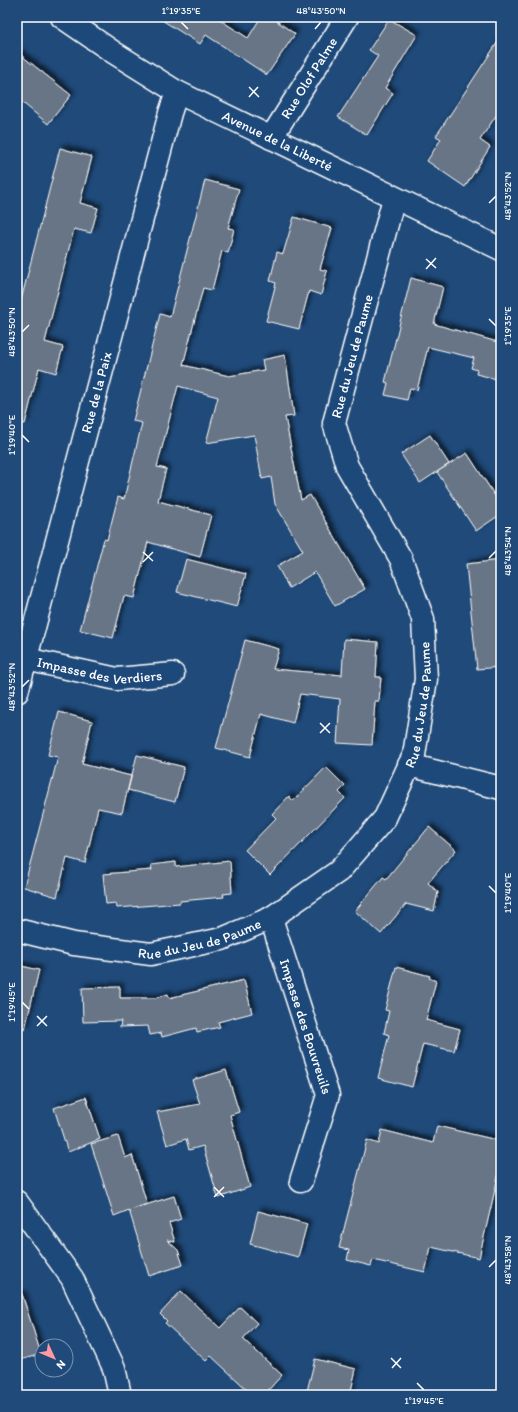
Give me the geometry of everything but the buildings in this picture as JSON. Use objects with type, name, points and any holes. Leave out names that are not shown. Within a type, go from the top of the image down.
[{"type":"street","name":"Avenue de la Liberté","points":[[62,17],[113,52],[177,92],[394,198],[501,248]]},
{"type":"street","name":"Rue Olof Palme","points":[[271,138],[347,17]]},
{"type":"street","name":"Rue de la Paix","points":[[17,692],[177,92]]},
{"type":"street","name":"Rue du Jeu de Paume","points":[[17,930],[74,944],[151,954],[222,939],[271,918],[339,871],[385,818],[414,755],[426,679],[423,619],[402,559],[347,466],[334,423],[394,198]]},
{"type":"street","name":"Impasse des Verdiers","points":[[26,659],[117,679],[173,674]]},
{"type":"street","points":[[409,765],[501,788]]},
{"type":"street","name":"Impasse des Bouvreuils","points":[[271,918],[328,1095],[301,1181]]},
{"type":"street","points":[[17,1202],[72,1278],[114,1368],[120,1395]]}]
